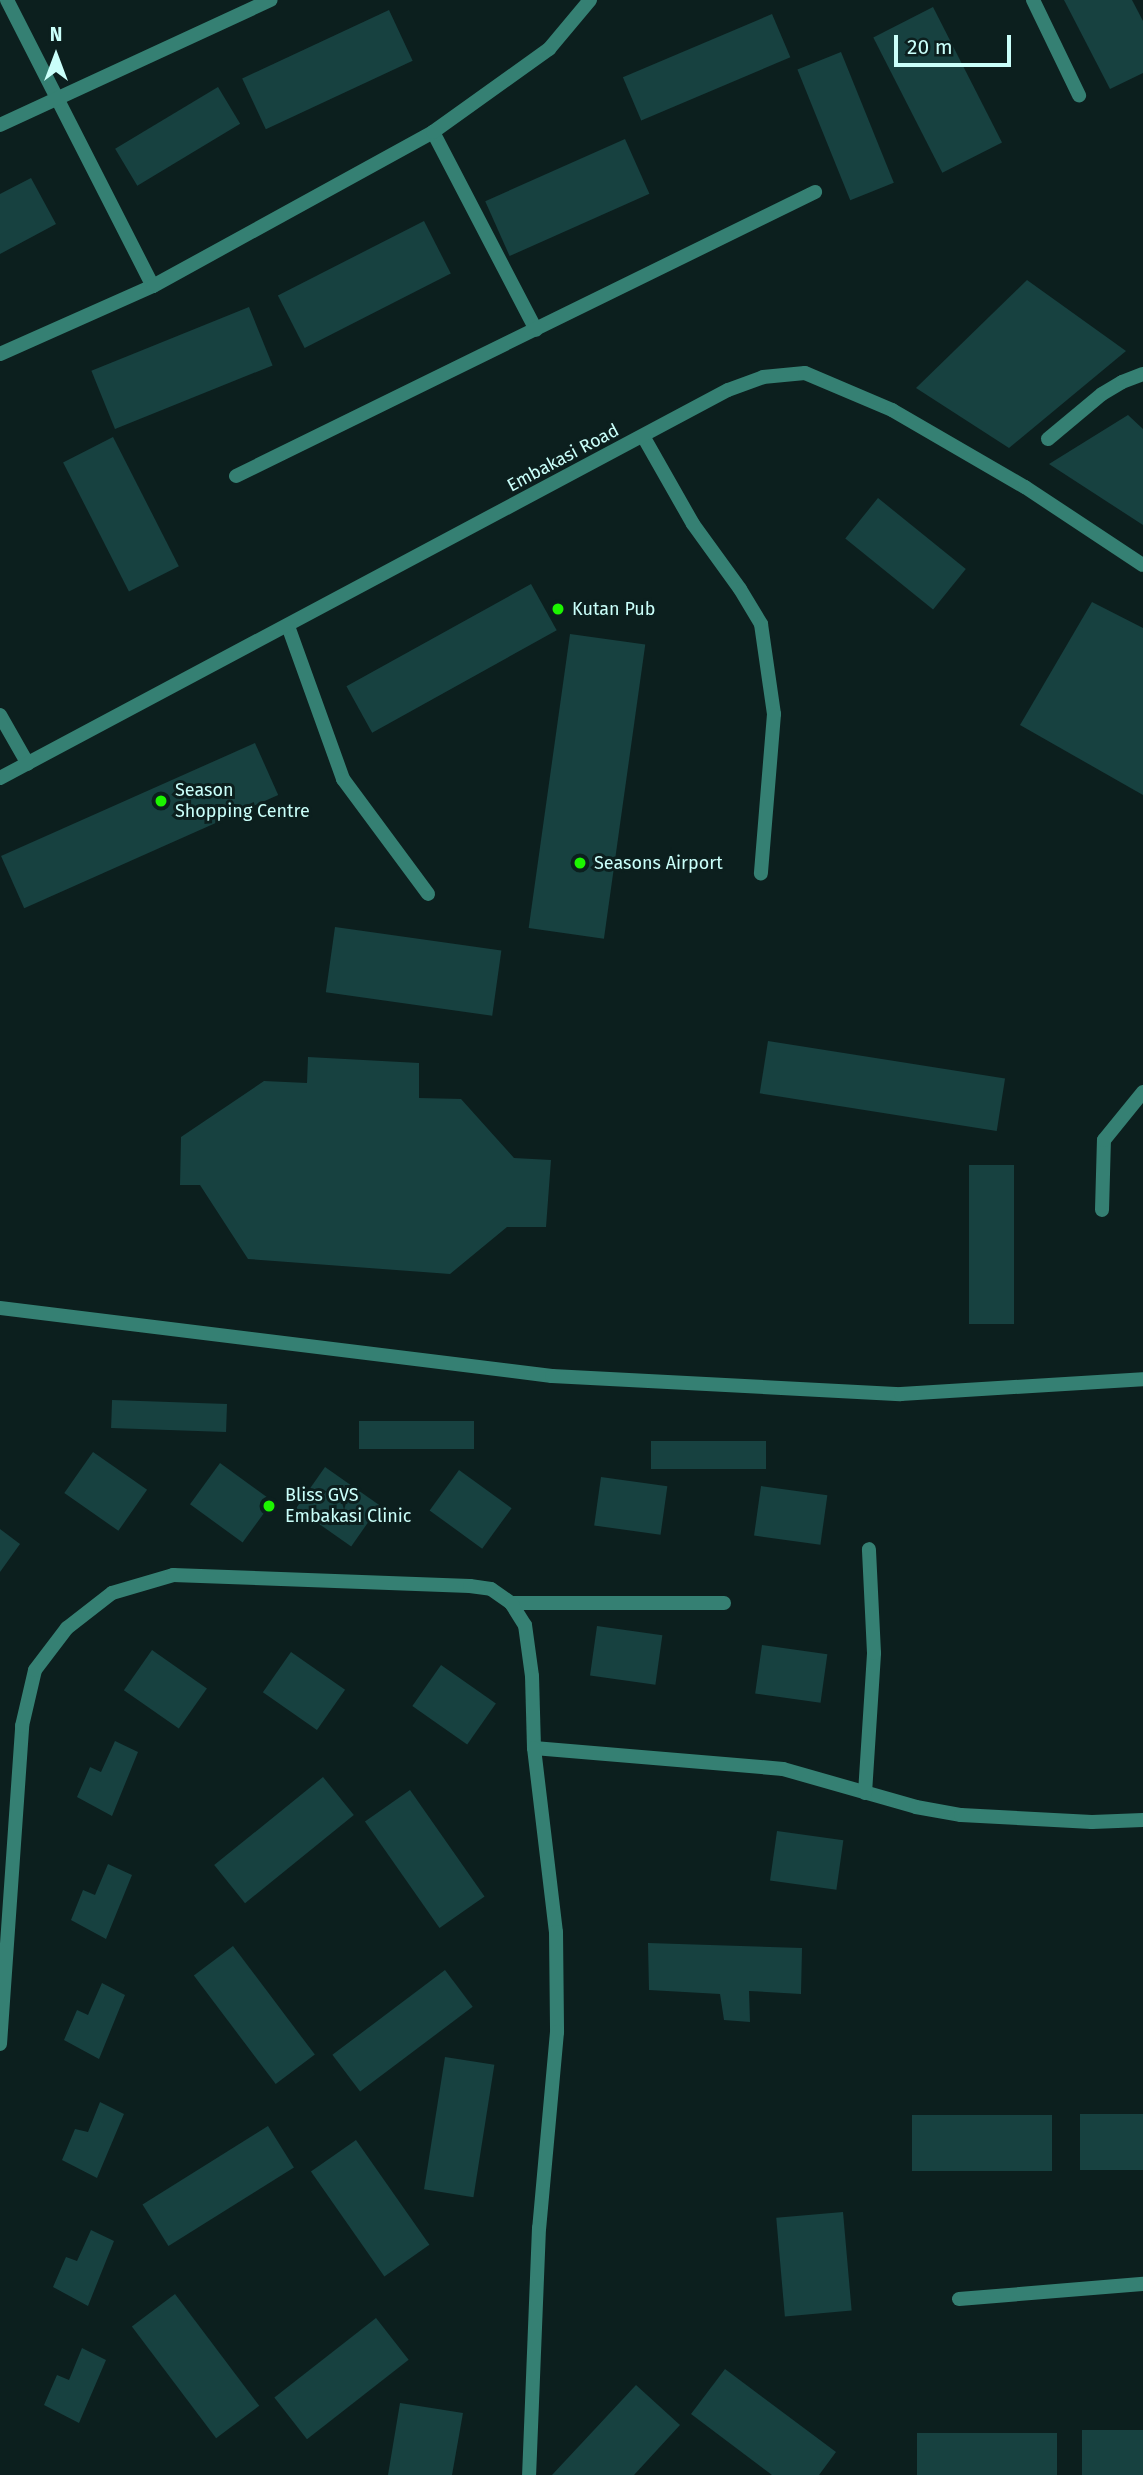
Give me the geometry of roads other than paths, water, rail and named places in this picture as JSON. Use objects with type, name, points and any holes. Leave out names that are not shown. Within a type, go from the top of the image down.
[{"type":"street","points":[[7,0],[153,286]]},
{"type":"street","points":[[0,125],[271,0]]},
{"type":"street","points":[[0,354],[153,286],[433,132],[549,49],[590,0]]},
{"type":"street","points":[[1034,0],[1079,95]]},
{"type":"street","points":[[433,132],[536,330]]},
{"type":"street","points":[[236,476],[815,192]]},
{"type":"street","name":"Embakasi Road","points":[[0,778],[728,390],[763,377],[805,373],[892,410],[1025,487],[1143,565]]},
{"type":"street","points":[[1048,439],[1102,394],[1143,374]]},
{"type":"street","points":[[643,436],[693,524],[740,589],[761,624],[774,714],[761,873]]},
{"type":"street","points":[[288,626],[343,779],[428,894]]},
{"type":"street","points":[[0,715],[28,764]]},
{"type":"street","points":[[1102,1210],[1104,1140],[1143,1092]]},
{"type":"street","points":[[0,1308],[552,1376],[901,1394],[1143,1379]]},
{"type":"street","points":[[865,1793],[874,1653],[869,1549]]},
{"type":"street","points":[[0,2044],[22,1726],[35,1671],[67,1628],[111,1593],[173,1575],[470,1586],[491,1589],[510,1603],[525,1625],[532,1676],[534,1748],[556,1932],[557,2032],[539,2228],[529,2475]]},
{"type":"street","points":[[510,1603],[724,1603]]},
{"type":"street","points":[[534,1748],[748,1764],[810,1775],[865,1793],[961,1815],[1092,1822],[1143,1820]]},
{"type":"street","points":[[959,2299],[1143,2284]]},
{"type":"place","name":"Kutan Pub","points":[[558,609]]},
{"type":"place","name":"Season Shopping Centre","points":[[161,801]]},
{"type":"place","name":"Seasons Airport","points":[[580,863]]},
{"type":"place","name":"Bliss GVS Embakasi Clinic","points":[[269,1506]]}]
